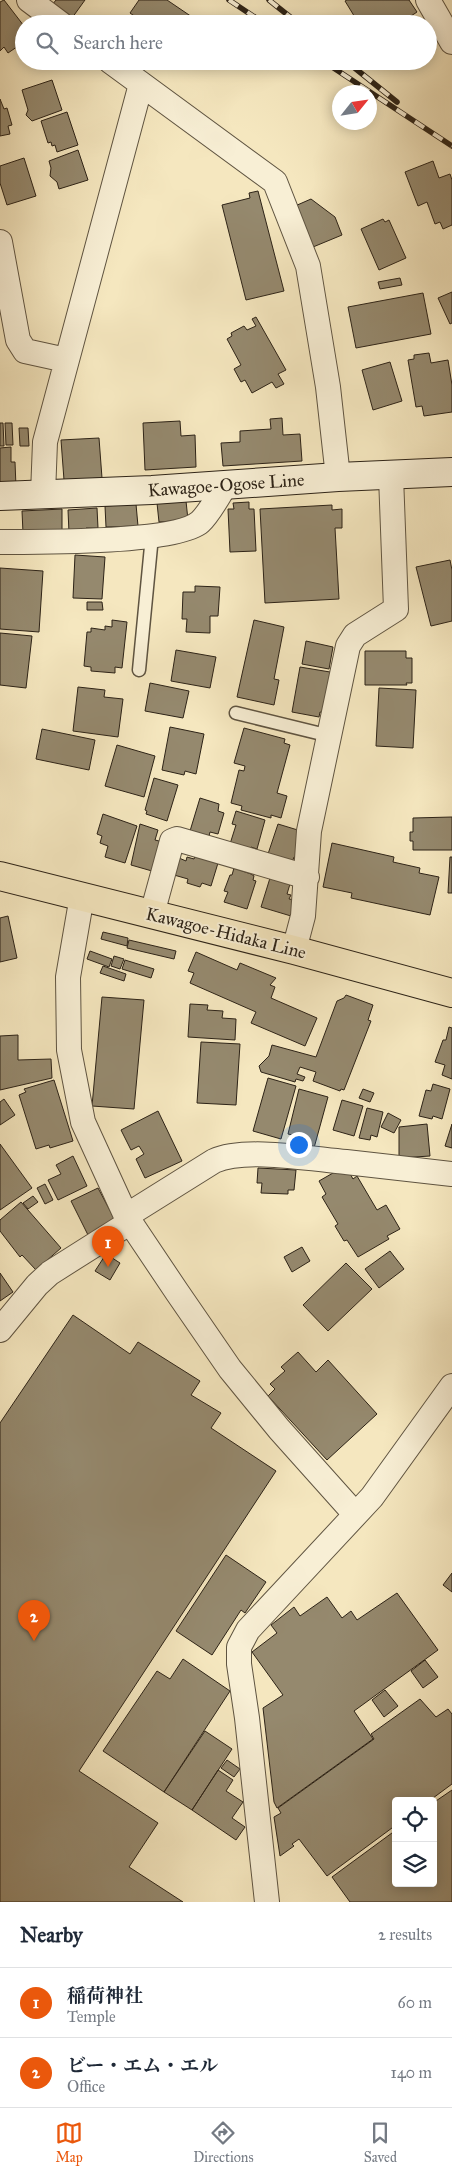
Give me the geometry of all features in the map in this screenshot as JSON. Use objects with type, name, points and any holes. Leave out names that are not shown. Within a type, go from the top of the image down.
[{"type":"main road","name":"Kawagoe-Ogose Line","points":[[0,496],[152,490],[338,477],[452,472]]},
{"type":"main road","name":"Kawagoe-Hidaka Line","points":[[0,876],[294,950],[452,993]]},
{"type":"street","points":[[29,0],[49,15]]},
{"type":"street","points":[[428,0],[437,15]]},
{"type":"street","points":[[437,16],[452,42]]},
{"type":"street","points":[[122,70],[275,182],[308,266],[328,387],[338,477]]},
{"type":"street","points":[[43,494],[44,442],[141,84]]},
{"type":"street","points":[[0,242],[18,340],[25,351],[66,360]]},
{"type":"street","points":[[294,950],[303,916],[309,831],[348,646],[355,636],[396,610],[391,476]]},
{"type":"street","points":[[0,542],[152,536],[188,528],[200,522],[226,484]]},
{"type":"street","points":[[152,914],[172,842],[177,839],[307,877]]},
{"type":"street","points":[[82,896],[68,977],[68,1050],[83,1122],[128,1219],[230,1369],[279,1429],[355,1514]]},
{"type":"street","points":[[0,1330],[50,1273],[214,1161],[231,1156],[302,1158],[452,1174]]},
{"type":"street","points":[[267,1902],[248,1718],[239,1664],[239,1647],[248,1630],[372,1497],[452,1386]]},
{"type":"lane","points":[[139,670],[152,536]]},
{"type":"lane","points":[[236,712],[330,736]]},
{"type":"building","points":[[4,0],[16,15],[15,48],[8,53],[4,47],[0,51],[0,2]]},
{"type":"building","points":[[56,0],[85,0],[74,15],[67,15],[52,5]]},
{"type":"building","points":[[139,0],[167,0],[189,15],[133,15],[130,13]]},
{"type":"building","points":[[409,0],[417,12],[412,15],[354,15],[345,1]]},
{"type":"building","points":[[52,80],[62,110],[32,121],[26,115],[28,110],[22,90]]},
{"type":"building","points":[[0,99],[4,109],[7,108],[12,125],[8,126],[10,134],[0,136]]},
{"type":"building","points":[[67,112],[78,145],[57,152],[55,145],[52,146],[51,142],[48,143],[41,121]]},
{"type":"building","points":[[78,150],[88,180],[59,189],[57,182],[50,176],[51,168],[49,161]]},
{"type":"building","points":[[24,158],[36,196],[7,205],[0,183],[0,166]]},
{"type":"building","points":[[433,161],[439,178],[450,174],[452,180],[452,225],[443,229],[440,222],[435,224],[427,202],[418,206],[405,172]]},
{"type":"building","points":[[258,191],[284,291],[246,300],[222,205],[250,198],[249,193]]},
{"type":"building","points":[[311,199],[335,217],[342,235],[313,247],[295,206]]},
{"type":"building","points":[[383,219],[385,222],[389,220],[406,258],[379,270],[361,229]]},
{"type":"building","points":[[400,278],[402,285],[380,289],[378,282]]},
{"type":"building","points":[[452,292],[452,323],[450,324],[438,298]]},
{"type":"building","points":[[423,293],[431,334],[356,348],[348,307]]},
{"type":"building","points":[[256,317],[286,370],[278,374],[284,384],[276,388],[272,382],[252,393],[245,380],[241,382],[234,369],[241,365],[227,339],[232,336],[231,333],[244,326],[247,330],[256,326],[252,319]]},
{"type":"building","points":[[429,353],[431,363],[448,360],[452,385],[452,412],[424,416],[422,406],[416,407],[408,360],[414,359],[414,355]]},
{"type":"building","points":[[390,362],[402,401],[373,410],[362,370]]},
{"type":"building","points":[[282,418],[283,435],[300,434],[302,461],[223,466],[221,443],[240,442],[240,431],[271,429],[270,419]]},
{"type":"building","points":[[180,421],[181,436],[195,435],[196,467],[145,470],[143,423]]},
{"type":"building","points":[[0,423],[3,423],[4,446],[0,446]]},
{"type":"building","points":[[5,423],[12,423],[13,445],[6,445]]},
{"type":"building","points":[[19,428],[28,428],[29,446],[20,446]]},
{"type":"building","points":[[99,438],[102,478],[64,480],[61,440]]},
{"type":"building","points":[[11,447],[11,462],[15,462],[16,487],[0,487],[0,448]]},
{"type":"building","points":[[186,501],[188,520],[159,522],[157,503]]},
{"type":"building","points":[[249,502],[249,509],[254,509],[256,551],[230,552],[228,509],[234,509],[233,503]]},
{"type":"building","points":[[136,504],[138,526],[106,527],[105,506]]},
{"type":"building","points":[[332,505],[332,510],[342,509],[342,528],[335,528],[339,599],[265,603],[260,509]]},
{"type":"building","points":[[97,508],[98,528],[86,528],[86,532],[69,533],[68,510]]},
{"type":"building","points":[[62,509],[62,531],[23,533],[22,511]]},
{"type":"building","points":[[75,555],[105,557],[102,599],[73,598]]},
{"type":"building","points":[[450,560],[452,570],[452,621],[431,626],[416,567]]},
{"type":"building","points":[[0,568],[43,571],[39,632],[0,629]]},
{"type":"building","points":[[195,586],[220,587],[218,616],[210,616],[210,633],[186,632],[187,619],[182,619],[183,592],[195,592]]},
{"type":"building","points":[[87,602],[102,602],[103,610],[87,610]]},
{"type":"building","points":[[112,620],[127,622],[122,668],[115,667],[115,673],[91,671],[91,667],[84,666],[87,632],[91,632],[91,628],[105,630],[105,626],[112,627]]},
{"type":"building","points":[[254,620],[284,627],[274,679],[279,680],[274,705],[237,697]]},
{"type":"building","points":[[0,633],[32,636],[26,688],[0,685]]},
{"type":"building","points":[[306,641],[333,647],[329,669],[302,664]]},
{"type":"building","points":[[176,650],[216,657],[210,688],[171,681]]},
{"type":"building","points":[[365,651],[406,651],[406,658],[412,658],[412,683],[406,683],[407,685],[365,685]]},
{"type":"building","points":[[300,667],[336,673],[329,714],[320,712],[319,717],[292,712]]},
{"type":"building","points":[[150,683],[189,691],[183,718],[145,711]]},
{"type":"building","points":[[78,687],[105,690],[104,697],[123,699],[118,737],[73,731]]},
{"type":"building","points":[[379,688],[416,690],[413,748],[376,746]]},
{"type":"building","points":[[170,727],[204,734],[196,774],[185,771],[184,775],[162,770]]},
{"type":"building","points":[[244,728],[285,739],[284,743],[290,745],[277,793],[287,796],[281,818],[271,815],[271,818],[241,810],[242,806],[231,803],[239,770],[244,771],[245,766],[234,763]]},
{"type":"building","points":[[42,729],[95,740],[89,770],[36,759]]},
{"type":"building","points":[[117,745],[155,756],[144,797],[105,786]]},
{"type":"building","points":[[154,778],[178,785],[167,821],[146,814],[147,811],[145,810]]},
{"type":"building","points":[[200,798],[219,804],[218,811],[224,813],[218,834],[210,832],[209,836],[190,831]]},
{"type":"building","points":[[236,811],[265,820],[257,849],[251,847],[249,851],[230,844],[236,825],[232,824]]},
{"type":"building","points":[[103,814],[137,826],[125,863],[105,857],[108,846],[100,843],[102,836],[97,834]]},
{"type":"building","points":[[452,817],[452,850],[413,850],[410,832],[413,832],[413,818]]},
{"type":"building","points":[[140,824],[158,830],[155,840],[163,842],[152,871],[131,865]]},
{"type":"building","points":[[278,824],[301,831],[297,858],[294,857],[291,865],[267,857]]},
{"type":"building","points":[[332,843],[394,857],[393,862],[420,868],[419,873],[439,877],[430,915],[351,898],[352,893],[323,887]]},
{"type":"building","points":[[195,856],[218,863],[211,886],[202,883],[200,887],[187,883],[188,879],[174,875],[179,858],[186,861],[187,857],[194,859]]},
{"type":"building","points":[[450,857],[452,857],[452,893],[448,893]]},
{"type":"building","points":[[234,868],[251,874],[254,876],[253,880],[256,881],[247,909],[224,902],[228,892],[224,891]]},
{"type":"building","points":[[270,878],[290,884],[287,894],[291,895],[289,899],[296,900],[291,916],[261,907]]},
{"type":"building","points":[[8,916],[17,958],[0,962],[0,918]]},
{"type":"building","points":[[103,932],[128,938],[127,946],[101,939]]},
{"type":"building","points":[[129,940],[176,951],[174,959],[127,948]]},
{"type":"building","points":[[90,951],[112,959],[109,967],[87,959]]},
{"type":"building","points":[[196,952],[237,970],[240,963],[276,978],[270,985],[275,987],[271,998],[317,1018],[305,1046],[251,1023],[256,1012],[190,983],[194,973],[188,971]]},
{"type":"building","points":[[114,956],[124,959],[120,969],[111,966]]},
{"type":"building","points":[[125,960],[154,969],[151,978],[122,969]]},
{"type":"building","points":[[103,966],[126,974],[124,981],[100,973]]},
{"type":"building","points":[[346,995],[373,1005],[368,1020],[371,1021],[344,1090],[341,1089],[340,1091],[313,1081],[316,1072],[300,1067],[297,1074],[305,1077],[303,1081],[296,1079],[295,1082],[261,1072],[259,1066],[269,1056],[272,1045],[316,1057],[337,1001]]},
{"type":"building","points":[[102,997],[144,1000],[134,1109],[92,1106]]},
{"type":"building","points":[[190,1004],[208,1005],[207,1010],[223,1011],[222,1018],[236,1019],[235,1040],[188,1037]]},
{"type":"building","points":[[449,1027],[452,1028],[452,1079],[442,1075],[445,1065],[435,1062],[443,1040],[446,1040]]},
{"type":"building","points":[[18,1035],[18,1060],[51,1059],[52,1078],[0,1090],[0,1036]]},
{"type":"building","points":[[201,1042],[240,1044],[236,1105],[197,1103]]},
{"type":"building","points":[[268,1078],[296,1086],[281,1139],[253,1131]]},
{"type":"building","points":[[54,1080],[73,1141],[50,1148],[49,1145],[36,1149],[19,1095],[26,1092],[24,1089]]},
{"type":"building","points":[[433,1084],[450,1089],[442,1119],[433,1116],[432,1119],[419,1116],[426,1090],[431,1091]]},
{"type":"building","points":[[299,1089],[328,1097],[314,1148],[296,1143],[297,1136],[288,1134]]},
{"type":"building","points":[[363,1089],[374,1093],[370,1102],[359,1098]]},
{"type":"building","points":[[4,1099],[15,1115],[0,1125],[0,1102]]},
{"type":"building","points":[[342,1100],[363,1106],[354,1136],[333,1130]]},
{"type":"building","points":[[367,1108],[383,1112],[377,1137],[371,1135],[370,1140],[359,1138]]},
{"type":"building","points":[[158,1111],[182,1161],[145,1178],[136,1159],[144,1154],[139,1146],[131,1150],[121,1130]]},
{"type":"building","points":[[388,1113],[401,1120],[394,1133],[381,1127]]},
{"type":"building","points":[[427,1124],[430,1156],[399,1158],[399,1127]]},
{"type":"building","points":[[452,1124],[452,1148],[445,1146]]},
{"type":"building","points":[[0,1144],[32,1188],[0,1210]]},
{"type":"building","points":[[73,1156],[87,1186],[58,1200],[48,1180],[61,1174],[56,1165]]},
{"type":"building","points":[[258,1168],[296,1170],[294,1190],[288,1190],[288,1194],[261,1193],[262,1183],[257,1183]]},
{"type":"building","points":[[340,1169],[348,1170],[353,1179],[357,1176],[377,1210],[386,1205],[400,1229],[387,1236],[389,1239],[358,1257],[347,1240],[344,1241],[335,1226],[338,1224],[322,1197],[326,1194],[319,1181]]},
{"type":"building","points":[[45,1184],[53,1200],[45,1204],[37,1188]]},
{"type":"building","points":[[98,1188],[115,1220],[88,1235],[71,1201]]},
{"type":"building","points":[[33,1196],[38,1202],[28,1209],[23,1203]]},
{"type":"building","points":[[21,1202],[61,1248],[36,1270],[22,1255],[20,1257],[0,1231],[0,1220]]},
{"type":"building","points":[[302,1247],[310,1261],[292,1272],[284,1257]]},
{"type":"building","points":[[390,1251],[404,1269],[379,1288],[365,1269]]},
{"type":"building","points":[[106,1254],[120,1263],[110,1280],[95,1271]]},
{"type":"building","points":[[346,1263],[372,1289],[328,1331],[303,1305]]},
{"type":"building","points":[[0,1273],[13,1292],[0,1301]]},
{"type":"building","points":[[73,1315],[130,1354],[138,1342],[200,1381],[191,1395],[221,1413],[211,1428],[276,1471],[79,1771],[158,1823],[129,1867],[183,1902],[0,1902],[0,1423]]},
{"type":"building","points":[[298,1352],[316,1372],[328,1360],[377,1414],[327,1460],[268,1396],[275,1389],[270,1384],[285,1371],[281,1367]]},
{"type":"building","points":[[226,1555],[266,1582],[245,1613],[241,1610],[212,1655],[176,1631]]},
{"type":"building","points":[[452,1573],[452,1592],[443,1585]]},
{"type":"building","points":[[397,1593],[438,1650],[354,1711],[373,1739],[277,1808],[274,1802],[263,1708],[283,1695],[252,1652],[277,1633],[271,1625],[294,1607],[300,1616],[327,1597],[342,1618],[351,1611],[357,1620]]},
{"type":"building","points":[[183,1659],[230,1691],[164,1792],[103,1751],[157,1671],[170,1679]]},
{"type":"building","points":[[425,1660],[438,1677],[423,1688],[411,1671]]},
{"type":"building","points":[[385,1690],[398,1706],[384,1717],[372,1700]]},
{"type":"building","points":[[420,1699],[436,1717],[448,1709],[452,1714],[452,1784],[434,1797],[392,1797],[392,1828],[327,1876],[299,1839],[292,1844],[294,1846],[280,1856],[274,1817],[281,1813],[278,1808],[374,1739],[371,1734]]},
{"type":"building","points":[[205,1731],[232,1749],[192,1810],[164,1792]]},
{"type":"building","points":[[227,1760],[240,1769],[234,1777],[221,1768]]},
{"type":"building","points":[[218,1770],[233,1780],[226,1791],[243,1802],[232,1818],[245,1827],[236,1840],[192,1810]]},
{"type":"building","points":[[452,1790],[452,1902],[350,1902],[332,1877],[392,1833],[392,1887],[437,1887],[437,1800]]},
{"type":"railway","points":[[229,0],[252,15]]},
{"type":"railway","points":[[269,0],[288,15]]},
{"type":"railway","points":[[337,70],[452,146]]},
{"type":"railway","points":[[357,70],[397,102]]},
{"type":"place","name":"稲荷神社","points":[[108,1267]]},
{"type":"place","name":"ビー・エム・エル","points":[[34,1641]]}]
